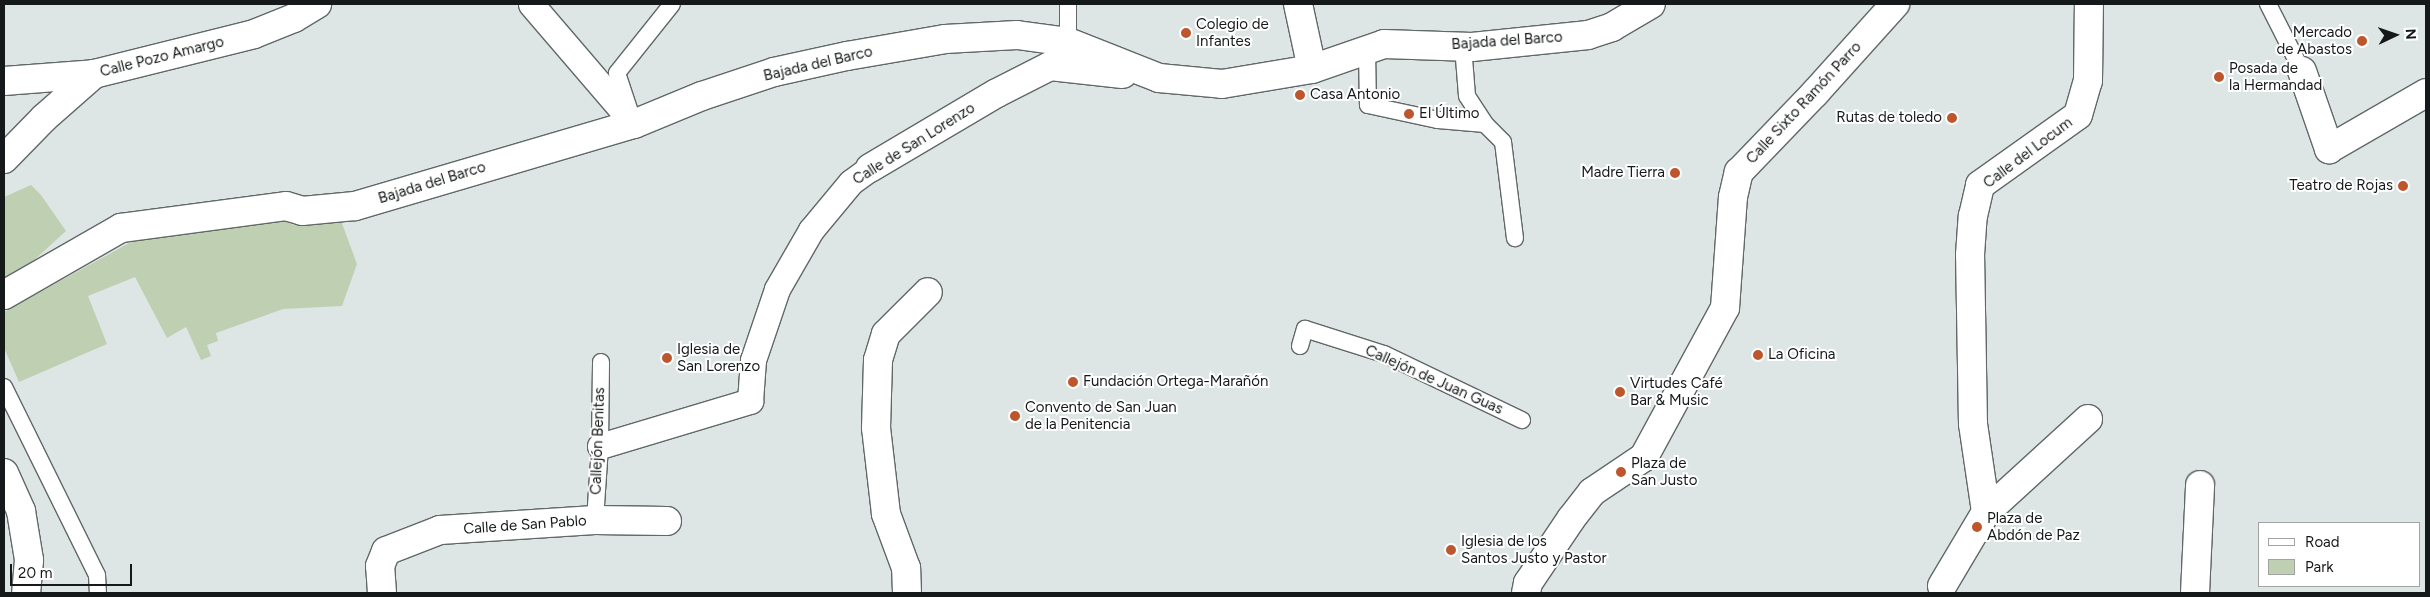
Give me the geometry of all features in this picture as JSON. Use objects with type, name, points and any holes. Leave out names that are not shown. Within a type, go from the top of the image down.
[{"type":"street","name":"Calle Pozo Amargo","points":[[4,159],[44,118],[94,74],[254,34],[294,18],[317,4]]},
{"type":"street","points":[[530,4],[634,124]]},
{"type":"street","points":[[1298,4],[1312,69]]},
{"type":"street","name":"Bajada del Barco","points":[[4,295],[121,228],[286,206],[302,211],[355,206],[634,124],[702,96],[774,72],[847,56],[945,39],[1017,35],[1068,42],[1159,78],[1222,84],[1312,69],[1384,44],[1463,46],[1588,35],[1612,27],[1651,4]]},
{"type":"street","name":"Calle Sixto Ramón Parro","points":[[1526,593],[1528,583],[1571,519],[1592,492],[1644,457],[1725,308],[1733,197],[1739,172],[1816,93],[1895,4]]},
{"type":"street","name":"Calle del Locum","points":[[1986,512],[1973,424],[1970,254],[1973,216],[1980,185],[2078,115],[2088,81],[2089,4]]},
{"type":"street","name":"Calle de San Lorenzo","points":[[600,446],[750,401],[753,360],[777,289],[811,230],[851,182],[870,168],[997,93],[1050,66],[1159,78]]},
{"type":"street","points":[[2302,71],[2329,149],[2426,93]]},
{"type":"street","points":[[4,81],[94,74]]},
{"type":"street","points":[[907,593],[906,568],[886,514],[876,428],[878,360],[886,334],[928,292]]},
{"type":"street","points":[[1942,586],[1986,512],[2088,419]]},
{"type":"street","points":[[4,472],[21,511],[29,560],[26,593]]},
{"type":"street","points":[[2195,593],[2200,484]]},
{"type":"street","name":"Calle de San Pablo","points":[[382,593],[380,566],[386,551],[440,530],[595,520],[668,521]]},
{"type":"lane","points":[[634,124],[617,73],[672,4]]},
{"type":"lane","points":[[1068,4],[1068,42]]},
{"type":"lane","points":[[2268,4],[2302,71]]},
{"type":"lane","points":[[1463,46],[1467,96],[1485,124],[1503,142],[1515,238]]},
{"type":"lane","points":[[1367,50],[1368,105],[1438,120],[1485,124]]},
{"type":"lane","name":"Callejón de Juan Guas","points":[[1300,346],[1305,329],[1384,354],[1522,420]]},
{"type":"lane","name":"Callejón Benitas","points":[[595,520],[600,446],[600,362]]},
{"type":"lane","points":[[4,387],[97,575],[98,593]]},
{"type":"green space","points":[[31,185],[41,195],[66,231],[21,272],[4,280],[4,197]]},
{"type":"green space","points":[[340,218],[357,264],[342,306],[283,309],[216,333],[218,341],[207,345],[211,356],[201,360],[186,327],[167,338],[135,277],[88,296],[107,344],[19,382],[4,348],[4,312],[131,242],[278,219],[294,225]]},
{"type":"place","name":"Colegio de Infantes","points":[[1186,33]]},
{"type":"place","name":"Mercado de Abastos","points":[[2362,41]]},
{"type":"place","name":"Posada de la Hermandad","points":[[2219,77]]},
{"type":"place","name":"Casa Antonio","points":[[1300,95]]},
{"type":"place","name":"El Último","points":[[1409,114]]},
{"type":"place","name":"Rutas de toledo","points":[[1952,118]]},
{"type":"place","name":"Madre Tierra","points":[[1675,173]]},
{"type":"place","name":"Teatro de Rojas","points":[[2403,186]]},
{"type":"place","name":"La Oficina","points":[[1758,355]]},
{"type":"place","name":"Iglesia de San Lorenzo","points":[[667,358]]},
{"type":"place","name":"Fundación Ortega-Marañón","points":[[1073,382]]},
{"type":"place","name":"Virtudes Café Bar & Music","points":[[1620,392]]},
{"type":"place","name":"Convento de San Juan de la Penitencia","points":[[1015,416]]},
{"type":"place","name":"Plaza de San Justo","points":[[1621,472]]},
{"type":"place","name":"Plaza de Abdón de Paz","points":[[1977,527]]},
{"type":"place","name":"Iglesia de los Santos Justo y Pastor","points":[[1451,550]]}]
